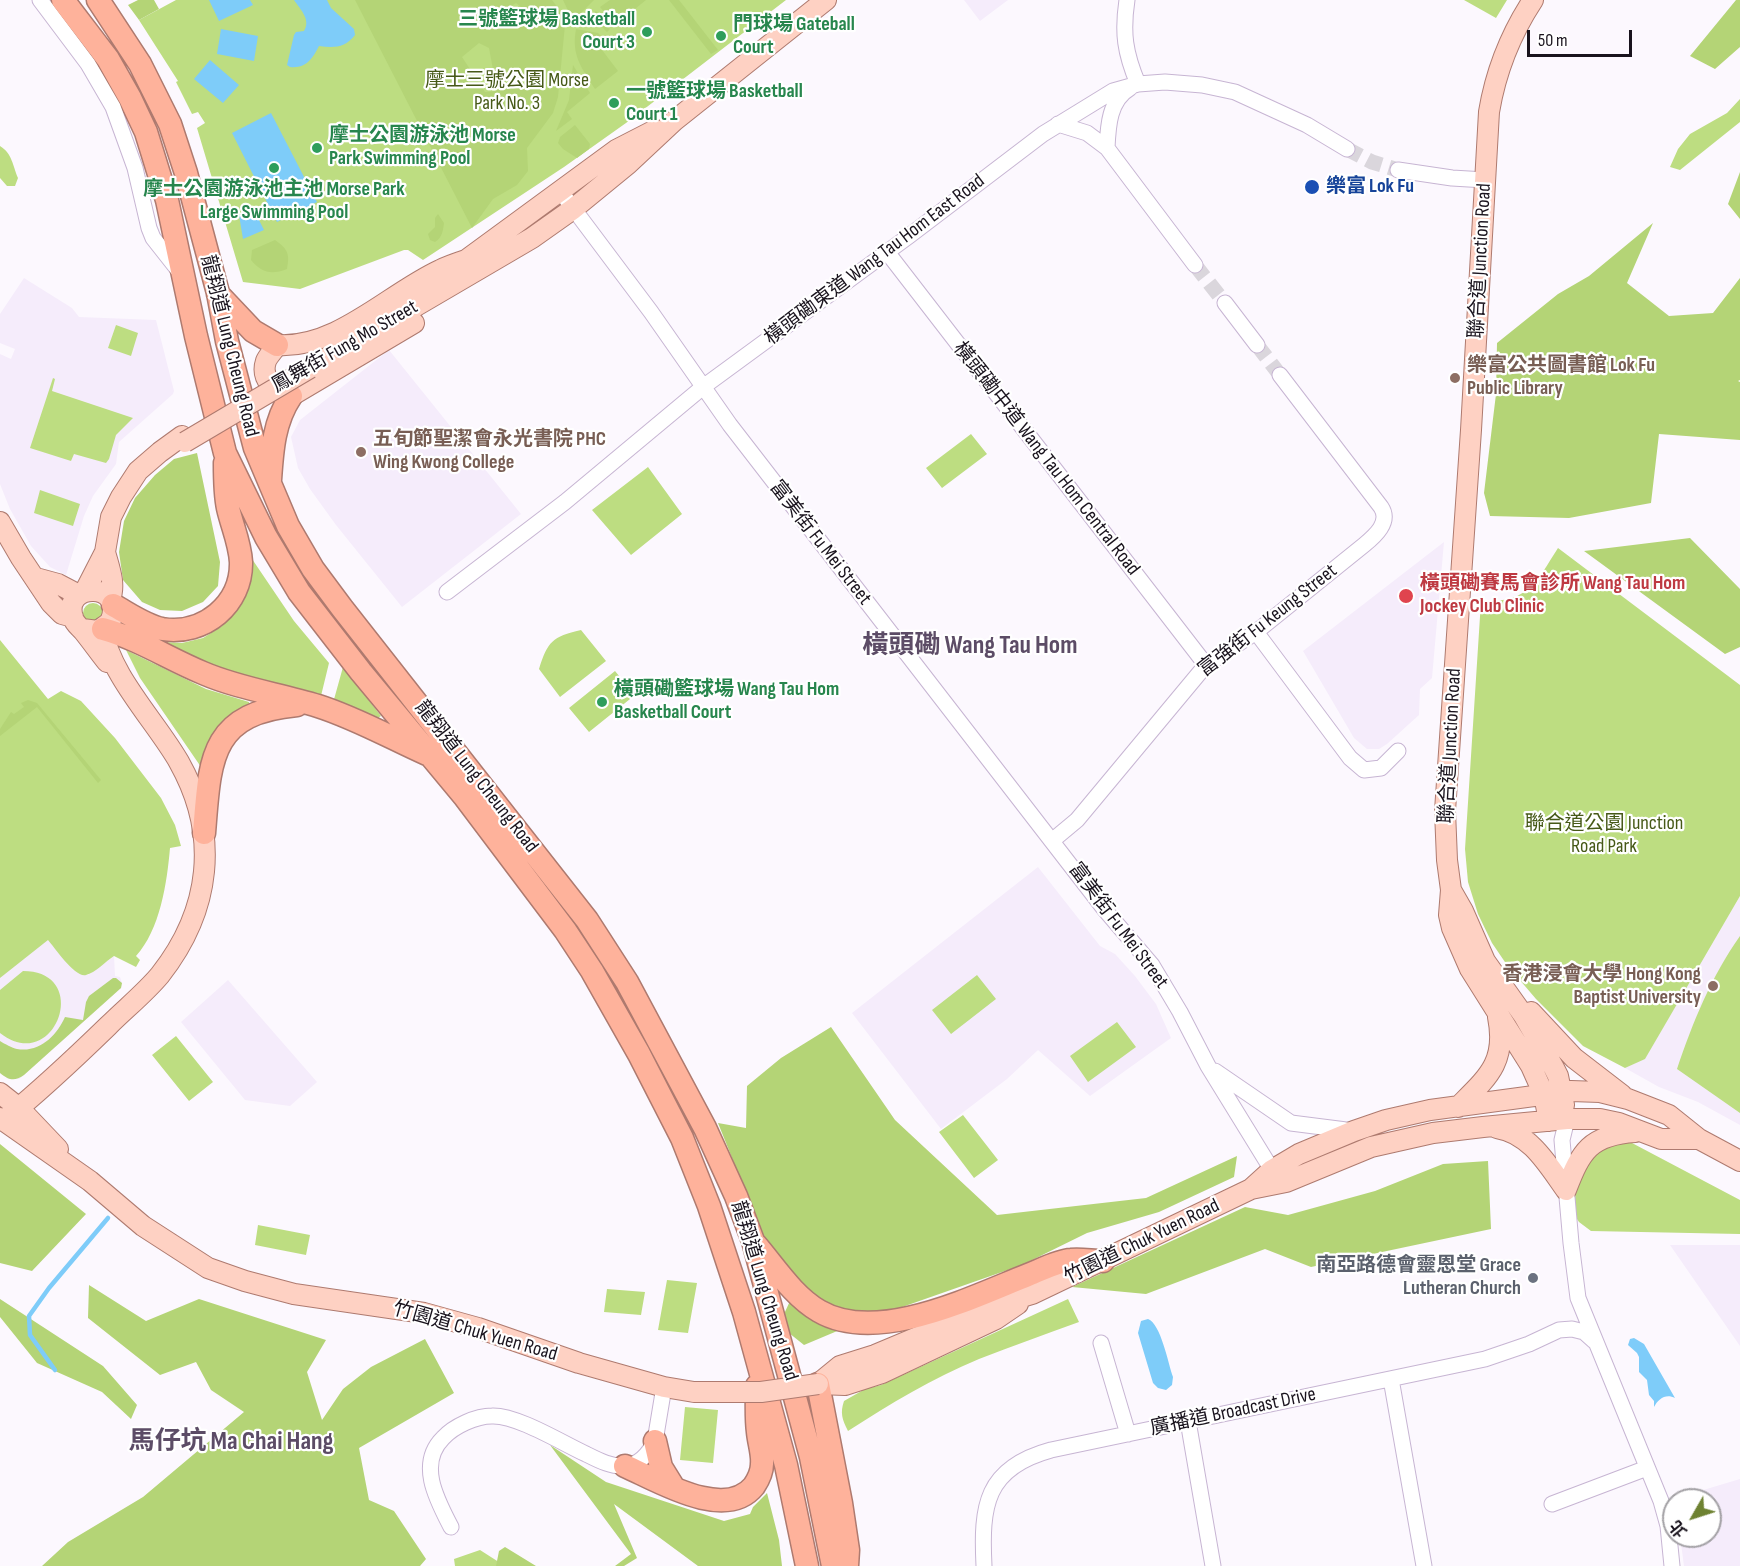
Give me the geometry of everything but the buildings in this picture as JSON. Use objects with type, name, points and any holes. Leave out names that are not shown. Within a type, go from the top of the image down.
[{"type":"highway","name":"龍翔道 Lung Cheung Road","points":[[63,0],[108,59],[146,132],[162,178],[225,453],[266,537],[299,592],[361,672],[431,756],[565,930],[592,971],[667,1107],[696,1171],[744,1312],[786,1465],[807,1566]]},
{"type":"highway","name":"龍翔道 Lung Cheung Road","points":[[98,0],[135,55],[170,124],[186,172],[218,293],[227,341],[253,441],[288,526],[320,578],[572,898],[612,958],[659,1040],[705,1128],[736,1196],[753,1241],[811,1457],[833,1566]]},
{"type":"highway","points":[[218,293],[253,331],[277,345]]},
{"type":"highway","points":[[270,486],[273,442],[282,409],[291,396]]},
{"type":"highway","points":[[111,602],[153,626],[171,630],[187,629],[202,624],[216,616],[227,605],[238,582],[241,565],[238,542],[228,506],[225,453]]},
{"type":"highway","points":[[86,625],[147,645],[203,673],[234,684],[311,704],[354,720],[431,756]]},
{"type":"highway","points":[[204,833],[211,765],[219,745],[226,736],[243,720],[259,711],[311,704]]},
{"type":"highway","points":[[753,1241],[810,1305],[825,1314],[852,1322],[882,1322],[922,1315],[1070,1260],[1103,1261]]},
{"type":"highway","points":[[625,1466],[702,1498],[728,1499],[747,1493],[756,1482],[763,1462],[758,1432],[754,1354]]},
{"type":"highway","points":[[818,1384],[841,1503],[848,1550],[847,1566]]},
{"type":"highway","points":[[655,1441],[655,1450],[661,1467],[674,1488]]},
{"type":"main road","name":"鳳舞街 Fung Mo Street","points":[[308,365],[532,238],[573,209],[628,164],[674,121],[826,0]]},
{"type":"main road","name":"聯合道 Junction Road","points":[[1533,0],[1510,40],[1494,84],[1489,112],[1471,430],[1445,811],[1451,890],[1449,915],[1457,942],[1470,969],[1531,1066],[1553,1094]]},
{"type":"main road","name":"鳳舞街 Fung Mo Street","points":[[82,593],[105,552],[111,517],[122,497],[131,484],[184,439],[446,280],[466,260],[616,150],[674,121]]},
{"type":"main road","name":"鳳舞街 Fung Mo Street","points":[[291,396],[464,292],[512,259],[532,238]]},
{"type":"main road","name":"鳳舞街 Fung Mo Street","points":[[277,345],[303,344],[320,339],[439,270],[466,260]]},
{"type":"main road","points":[[277,345],[266,360],[265,374],[273,388],[279,393],[291,396]]},
{"type":"main road","points":[[0,522],[51,603],[62,614],[86,625],[112,617],[111,602],[101,592],[94,590],[82,593],[36,578]]},
{"type":"main road","name":"鳳舞街 Fung Mo Street","points":[[105,552],[112,576],[111,602]]},
{"type":"main road","points":[[2,1119],[19,1108],[106,1028],[158,976],[188,931],[201,897],[205,858],[204,833],[196,802],[183,769],[108,649],[86,625],[73,604],[82,593]]},
{"type":"main road","name":"聯合道 Junction Road","points":[[1451,890],[1463,910],[1481,955],[1510,996],[1554,1068],[1553,1094],[1558,1120]]},
{"type":"main road","points":[[1510,996],[1534,1015],[1574,1058],[1628,1099]]},
{"type":"main road","points":[[1458,1107],[1483,1082],[1496,1062],[1502,1044],[1497,1012]]},
{"type":"main road","points":[[1553,1094],[1584,1090],[1628,1099],[1669,1115],[1699,1139],[1740,1161]]},
{"type":"main road","name":"竹園道 Chuk Yuen Road","points":[[0,1093],[19,1108],[90,1181]]},
{"type":"main road","name":"竹園道 Chuk Yuen Road","points":[[1279,1176],[1299,1154],[1354,1131],[1430,1110],[1553,1094]]},
{"type":"main road","name":"竹園道 Chuk Yuen Road","points":[[2,1119],[90,1181],[143,1226],[208,1268],[294,1294],[424,1313],[478,1328],[579,1363],[667,1388],[694,1392],[747,1392],[818,1384],[845,1385],[878,1364],[996,1319],[1032,1294],[1279,1176],[1371,1147],[1433,1133],[1558,1120]]},
{"type":"main road","points":[[1558,1120],[1600,1119],[1661,1139],[1699,1139]]},
{"type":"main road","points":[[1483,1126],[1500,1128],[1525,1140],[1547,1163],[1566,1190]]},
{"type":"main road","points":[[1566,1190],[1576,1164],[1590,1146],[1618,1133],[1644,1132]]},
{"type":"street","name":"龍翔道 Lung Cheung Road","points":[[40,0],[64,29],[101,84],[125,137],[153,238],[183,276]]},
{"type":"street","points":[[1107,148],[1108,120],[1116,102],[1124,92],[1138,84],[1129,62],[1125,43],[1127,0]]},
{"type":"street","name":"橫頭磡東道 Wang Tau Hom East Road","points":[[447,592],[565,502],[703,387],[1058,124],[1107,94],[1138,84],[1165,82],[1202,85],[1235,92],[1307,125],[1347,149]]},
{"type":"street","points":[[1058,124],[1087,133],[1107,148],[1195,265]]},
{"type":"street","points":[[1398,170],[1485,180]]},
{"type":"street","name":"富美街 Fu Mei Street","points":[[561,192],[651,312],[703,387],[890,633],[1053,840],[1105,910],[1152,965],[1208,1066],[1279,1176]]},
{"type":"street","name":"橫頭磡中道 Wang Tau Hom Central Road","points":[[887,252],[1206,666]]},
{"type":"street","points":[[1225,303],[1257,345]]},
{"type":"street","name":"富強街 Fu Keung Street","points":[[1053,840],[1077,820],[1206,666],[1256,632],[1375,536],[1384,520],[1384,512],[1280,375]]},
{"type":"street","points":[[1256,632],[1350,758],[1364,770],[1381,768],[1398,751]]},
{"type":"street","name":"富美街 Fu Mei Street","points":[[1208,1066],[1291,1123],[1354,1131]]},
{"type":"street","points":[[1558,1120],[1578,1298],[1665,1513],[1672,1566]]},
{"type":"street","points":[[1559,1330],[1572,1313],[1578,1298]]},
{"type":"street","points":[[1559,1330],[1572,1329],[1584,1332],[1594,1341]]},
{"type":"street","name":"廣播道 Broadcast Drive","points":[[984,1566],[982,1526],[986,1504],[996,1485],[1011,1468],[1029,1457],[1485,1359],[1529,1344],[1559,1330]]},
{"type":"street","points":[[1101,1343],[1128,1434]]},
{"type":"street","points":[[1391,1379],[1424,1566]]},
{"type":"street","points":[[451,1527],[434,1488],[429,1467],[441,1440],[452,1431],[470,1422],[493,1416],[505,1418],[527,1425],[609,1465],[625,1466],[647,1455],[655,1441],[667,1388]]},
{"type":"street","points":[[1188,1421],[1213,1566]]},
{"type":"street","points":[[1552,1504],[1647,1468]]},
{"type":"shaded area","points":[[964,0],[1008,0],[980,21]]},
{"type":"shaded area","points":[[24,278],[72,308],[79,317],[156,320],[174,391],[119,442],[116,464],[93,496],[84,516],[66,575],[50,567],[31,546],[10,509],[0,484],[0,354],[11,359],[15,349],[0,343],[0,314]]},
{"type":"shaded area","points":[[389,350],[521,514],[402,607],[310,489],[298,468],[291,437],[300,420]]},
{"type":"shaded area","name":"橫頭磡賽馬會診所 Wang Tau Hom Jockey Club Clinic","points":[[1444,542],[1432,678],[1420,689],[1419,715],[1387,744],[1379,749],[1367,749],[1354,738],[1303,651]]},
{"type":"shaded area","points":[[1038,867],[1100,946],[1115,954],[1135,976],[1156,1004],[1171,1038],[1090,1096],[1038,1050],[1007,1079],[941,1129],[852,1013]]},
{"type":"shaded area","name":"香港浸會大學 Hong Kong Baptist University","points":[[1740,896],[1740,1125],[1698,1102],[1659,1087],[1625,1068],[1645,1058]]},
{"type":"shaded area","points":[[48,939],[74,970],[88,975],[114,956],[115,976],[120,977],[121,988],[24,1075],[19,1079],[8,1079],[0,1073],[0,977]]},
{"type":"shaded area","points":[[228,980],[317,1082],[290,1106],[245,1100],[181,1022]]},
{"type":"shaded area","points":[[1670,1245],[1740,1245],[1740,1346]]},
{"type":"shaded area","points":[[1740,1479],[1740,1566],[1684,1566],[1682,1548],[1722,1548],[1722,1488],[1710,1488]]},
{"type":"green space","points":[[138,0],[154,0],[159,9],[139,20],[128,5]]},
{"type":"green space","name":"摩士三號公園 Morse Park No. 3","points":[[176,0],[786,0],[626,123],[423,260],[408,250],[404,250],[300,289],[243,282],[197,128],[205,123],[198,112],[192,114],[176,82],[178,81],[139,20]]},
{"type":"green space","name":"摩士三號公園 Morse Park No. 3","points":[[355,0],[552,0],[561,12],[565,25],[558,97],[553,113],[527,148],[528,171],[517,185],[493,199],[472,228]],"holes":[[[516,3],[526,11],[507,16],[505,10]],[[479,43],[489,48],[497,91],[485,92],[462,57]]]},
{"type":"green space","points":[[563,0],[594,0],[573,21]]},
{"type":"green space","points":[[610,0],[646,0],[615,25],[600,7]]},
{"type":"green space","points":[[669,0],[679,0],[718,50],[711,54]]},
{"type":"green space","points":[[1464,0],[1507,0],[1496,18]]},
{"type":"green space","points":[[1736,0],[1740,0],[1740,47],[1715,69],[1690,56]]},
{"type":"green space","points":[[596,11],[610,29],[607,32],[602,27],[581,23]]},
{"type":"green space","points":[[576,29],[598,33],[602,37],[596,42],[618,71],[595,89],[576,54]]},
{"type":"green space","points":[[573,65],[590,93],[567,112],[572,119],[556,131],[569,100]]},
{"type":"green space","points":[[1740,99],[1740,122],[1680,170],[1670,167],[1678,149],[1690,134],[1727,113]]},
{"type":"green space","points":[[575,125],[590,144],[589,149],[577,158],[558,143],[560,137]]},
{"type":"green space","points":[[0,146],[10,156],[13,164],[18,178],[15,186],[7,186],[0,178]]},
{"type":"green space","points":[[1740,172],[1740,219],[1728,204]]},
{"type":"green space","points":[[438,214],[444,223],[441,236],[435,242],[430,240],[428,234],[435,227],[435,218]]},
{"type":"green space","points":[[1653,223],[1627,283],[1669,316],[1713,313],[1740,278],[1740,380],[1738,381],[1740,382],[1740,440],[1659,434],[1651,503],[1569,518],[1490,516],[1484,493],[1496,394],[1497,343],[1558,294],[1589,276]]},
{"type":"green space","points":[[275,240],[287,252],[287,269],[267,272],[251,260],[252,250]]},
{"type":"green space","points":[[116,325],[138,333],[131,356],[108,348]]},
{"type":"green space","points":[[53,378],[55,379],[52,391],[133,418],[116,435],[106,463],[74,454],[71,461],[30,448]]},
{"type":"green space","points":[[971,434],[987,454],[942,488],[926,468]]},
{"type":"green space","points":[[197,453],[220,562],[218,586],[203,602],[182,611],[160,610],[142,602],[123,580],[119,552],[124,521],[135,498],[155,475],[174,459]]},
{"type":"green space","points":[[648,467],[682,514],[631,555],[592,510]]},
{"type":"green space","points":[[40,490],[80,504],[73,526],[34,513]]},
{"type":"green space","points":[[1690,538],[1740,589],[1740,647],[1725,654],[1584,551]]},
{"type":"green space","name":"聯合道公園 Junction Road Park","points":[[1558,548],[1740,685],[1740,896],[1645,1059],[1625,1068],[1583,1046],[1536,999],[1507,965],[1492,943],[1478,914],[1468,882],[1465,849],[1481,601],[1510,599],[1529,589]]},
{"type":"green space","points":[[250,556],[294,621],[329,663],[320,700],[202,664],[164,642],[182,643],[203,638],[222,626],[240,603]]},
{"type":"green space","points":[[93,603],[100,606],[103,613],[100,620],[93,623],[86,620],[83,613],[86,606]]},
{"type":"green space","points":[[581,630],[606,661],[560,697],[539,669],[545,652],[552,642],[563,635]]},
{"type":"green space","points":[[0,640],[48,699],[61,691],[81,701],[115,738],[161,798],[175,825],[181,846],[170,848],[167,876],[157,920],[136,956],[140,960],[136,967],[114,956],[93,972],[81,975],[48,940],[0,978]]},
{"type":"green space","points":[[126,650],[206,689],[249,702],[249,706],[201,767],[140,678]]},
{"type":"green space","points":[[343,667],[381,716],[375,720],[333,703]]},
{"type":"green space","name":"橫頭磡籃球場 Wang Tau Hom Basketball Court","points":[[615,671],[635,695],[589,732],[569,708]]},
{"type":"green space","points":[[28,700],[37,703],[101,780],[98,783],[37,707],[0,736],[0,729],[11,712],[14,714],[24,707],[21,703]]},
{"type":"green space","points":[[1740,936],[1740,1113],[1677,1069],[1704,1000],[1720,967]]},
{"type":"green space","points":[[23,971],[44,975],[57,987],[61,1002],[58,1018],[50,1032],[37,1041],[20,1043],[0,1033],[0,990]]},
{"type":"green space","points":[[977,975],[996,999],[951,1034],[932,1010]]},
{"type":"green space","points":[[113,978],[122,983],[121,988],[24,1075],[12,1079],[0,1073],[0,1041],[11,1047],[25,1050],[40,1045],[52,1036],[65,1017],[83,1020],[89,996]]},
{"type":"green space","points":[[1117,1022],[1136,1047],[1088,1082],[1070,1056]]},
{"type":"green space","points":[[831,1027],[895,1120],[997,1215],[1146,1198],[1237,1156],[1234,1177],[1159,1212],[1087,1233],[1022,1265],[868,1319],[828,1306],[782,1265],[763,1235],[718,1123],[746,1128],[747,1086],[781,1058]]},
{"type":"green space","points":[[176,1036],[213,1082],[189,1101],[152,1055]]},
{"type":"green space","points":[[963,1115],[998,1160],[974,1178],[939,1132]]},
{"type":"green space","points":[[1606,1142],[1632,1143],[1740,1200],[1740,1234],[1591,1231],[1575,1216],[1573,1199],[1579,1170]]},
{"type":"green space","points":[[0,1144],[86,1214],[32,1271],[0,1263]]},
{"type":"green space","points":[[1488,1161],[1491,1229],[1311,1267],[1265,1249],[1146,1294],[1072,1287],[1245,1207],[1288,1215],[1375,1191],[1443,1164]]},
{"type":"green space","points":[[258,1225],[310,1235],[306,1255],[255,1245]]},
{"type":"green space","points":[[667,1280],[697,1283],[688,1333],[658,1330]]},
{"type":"green space","points":[[89,1285],[146,1321],[199,1299],[326,1340],[307,1372],[322,1420],[343,1389],[371,1367],[425,1339],[454,1393],[359,1448],[369,1500],[394,1511],[426,1559],[420,1566],[42,1566],[68,1542],[143,1497],[244,1412],[211,1390],[196,1362],[160,1375],[88,1318]]},
{"type":"green space","points":[[607,1289],[645,1292],[641,1315],[604,1312]]},
{"type":"green space","points":[[0,1299],[103,1366],[137,1405],[131,1419],[102,1392],[37,1363],[0,1317]]},
{"type":"green space","points":[[1068,1299],[1079,1322],[1004,1349],[945,1374],[848,1431],[842,1416],[844,1401],[865,1389],[881,1385]]},
{"type":"green space","points":[[790,1301],[842,1329],[804,1345],[779,1325]]},
{"type":"green space","points":[[685,1407],[718,1410],[713,1463],[680,1460]]},
{"type":"green space","points":[[550,1445],[606,1482],[724,1521],[750,1514],[753,1507],[767,1493],[779,1540],[782,1566],[698,1566],[614,1504],[637,1558],[624,1566],[615,1566],[631,1554]]},
{"type":"green space","points":[[505,1547],[536,1566],[496,1566],[499,1551]]},
{"type":"green space","points":[[480,1550],[505,1566],[455,1566],[454,1559]]},
{"type":"water","points":[[209,0],[250,0],[253,5],[219,21]]},
{"type":"water","points":[[294,0],[327,0],[331,8],[354,29],[355,35],[339,46],[319,46],[305,64],[290,67],[287,65],[294,35],[296,32],[304,31],[306,27],[304,15]]},
{"type":"water","points":[[221,29],[258,36],[254,61],[217,54]]},
{"type":"water","points":[[210,60],[239,85],[223,103],[194,79]]},
{"type":"water","name":"摩士公園游泳池主池 Morse Park Large Swimming Pool","points":[[271,113],[317,202],[277,222],[232,133]]},
{"type":"water","points":[[255,212],[264,230],[243,239],[239,215]]},
{"type":"water","points":[[1148,1319],[1157,1328],[1173,1377],[1172,1385],[1166,1390],[1158,1388],[1153,1383],[1138,1333],[1141,1321]]},
{"type":"water","points":[[1634,1338],[1644,1344],[1675,1398],[1668,1396],[1663,1398],[1654,1407],[1654,1401],[1649,1395],[1647,1380],[1639,1372],[1639,1357],[1628,1345],[1630,1339]]},
{"type":"waterway","points":[[55,1370],[30,1335],[29,1316],[49,1288],[108,1218]]},
{"type":"tunnel","points":[[1347,149],[1372,162],[1398,170]]},
{"type":"tunnel","points":[[1195,265],[1225,303]]},
{"type":"tunnel","points":[[1257,345],[1280,375]]},
{"type":"place","name":"三號籃球場 Basketball Court 3","points":[[647,32]]},
{"type":"place","name":"門球場 Gateball Court","points":[[721,36]]},
{"type":"place","name":"一號籃球場 Basketball Court 1","points":[[614,103]]},
{"type":"place","name":"摩士公園游泳池 Morse Park Swimming Pool","points":[[317,148]]},
{"type":"place","name":"摩士公園游泳池主池 Morse Park Large Swimming Pool","points":[[274,168]]},
{"type":"place","name":"樂富 Lok Fu","points":[[1312,187]]},
{"type":"place","name":"樂富公共圖書館 Lok Fu Public Library","points":[[1455,378]]},
{"type":"place","name":"五旬節聖潔會永光書院 PHC Wing Kwong College","points":[[361,452]]},
{"type":"place","name":"橫頭磡賽馬會診所 Wang Tau Hom Jockey Club Clinic","points":[[1406,596]]},
{"type":"place","name":"橫頭磡籃球場 Wang Tau Hom Basketball Court","points":[[602,702]]},
{"type":"place","name":"香港浸會大學 Hong Kong Baptist University","points":[[1713,986]]},
{"type":"place","name":"南亞路德會靈恩堂 Grace Lutheran Church","points":[[1533,1278]]},
{"type":"district","name":"橫頭磡 Wang Tau Hom","points":[[970,646]]},
{"type":"district","name":"馬仔坑 Ma Chai Hang","points":[[231,1442]]}]
